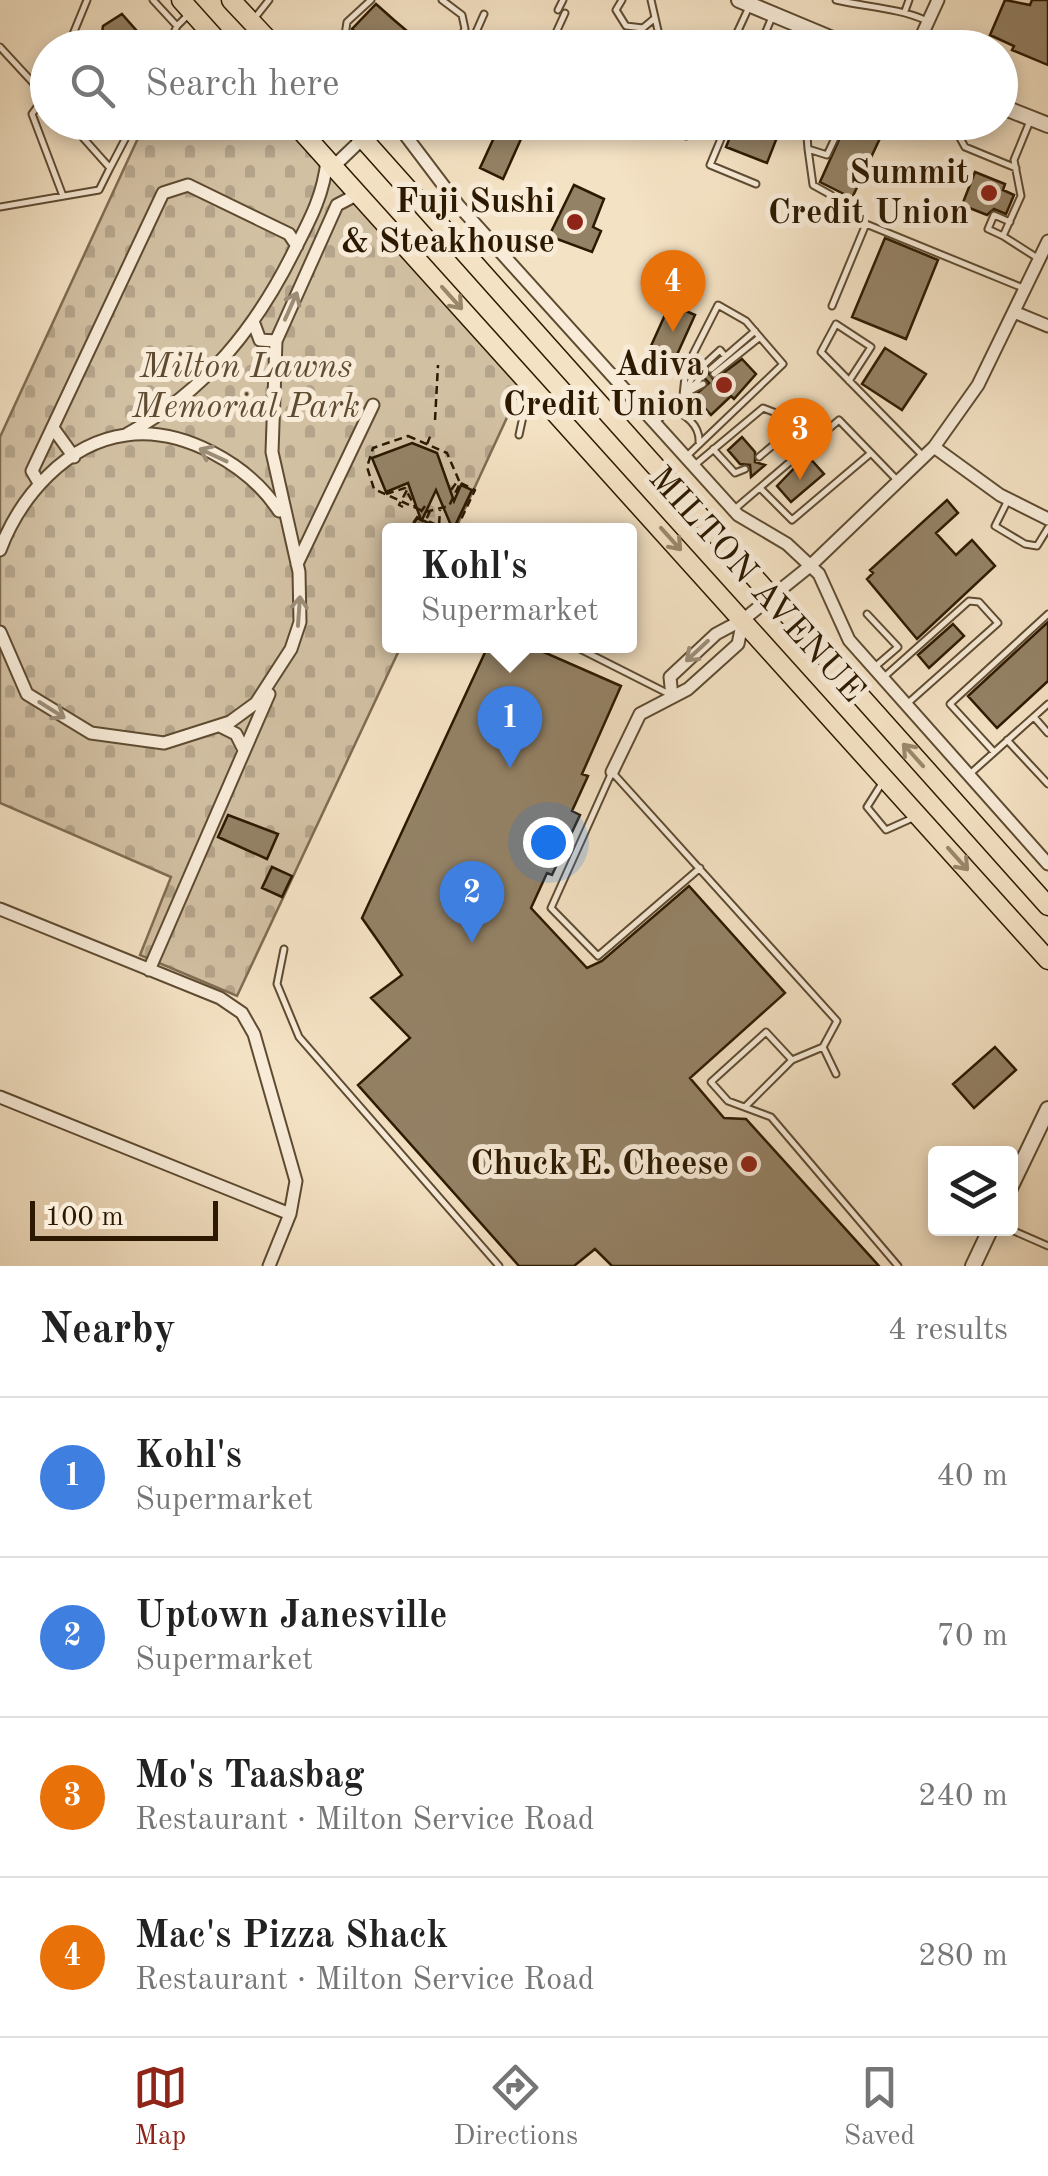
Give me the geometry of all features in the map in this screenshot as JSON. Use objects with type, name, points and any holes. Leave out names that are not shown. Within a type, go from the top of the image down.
[{"type":"main road","points":[[231,0],[259,30]]},
{"type":"main road","points":[[186,6],[208,30]]},
{"type":"main road","name":"MILTON AVENUE","points":[[308,140],[1048,960]]},
{"type":"main road","name":"MILTON AVENUE","points":[[365,140],[1048,906]]},
{"type":"street","points":[[924,30],[938,0]]},
{"type":"street","points":[[745,2],[812,30]]},
{"type":"street","points":[[1018,113],[1048,125]]},
{"type":"street","points":[[0,550],[10,524],[39,483],[74,457],[164,414],[204,379],[254,324],[323,192],[330,164],[358,140]]},
{"type":"street","points":[[409,140],[452,198],[734,510],[746,522],[787,544],[810,566],[825,584],[840,626],[969,775],[1043,849],[1048,864]]},
{"type":"street","points":[[39,483],[32,471],[163,193],[188,184],[290,234],[297,246]]},
{"type":"street","points":[[149,970],[300,622],[296,564],[272,456],[276,342],[337,205],[358,194]]},
{"type":"street","points":[[290,234],[310,219]]},
{"type":"street","points":[[672,696],[670,677],[716,634],[744,619],[810,566],[934,447],[972,396],[1048,242]]},
{"type":"street","points":[[1014,312],[1048,326]]},
{"type":"street","points":[[254,324],[260,340],[276,342]]},
{"type":"street","points":[[296,564],[373,406]]},
{"type":"street","points":[[53,428],[74,457]]},
{"type":"street","points":[[126,435],[170,438],[216,455],[245,473],[270,496],[284,519]]},
{"type":"street","points":[[934,447],[1008,500],[1048,519]]},
{"type":"street","points":[[245,473],[256,471],[272,456]]},
{"type":"street","points":[[612,772],[640,714],[688,689],[738,644],[744,619]]},
{"type":"street","points":[[0,632],[27,694],[91,733],[164,743],[220,726],[256,703],[280,668]]},
{"type":"street","points":[[220,726],[236,734],[244,750]]},
{"type":"street","points":[[0,910],[220,998],[242,1013],[254,1034],[296,1181],[290,1214],[269,1266]]},
{"type":"street","points":[[0,1097],[290,1214]]},
{"type":"street","points":[[1018,1158],[1048,1109]]},
{"type":"street","points":[[974,1266],[987,1236]]},
{"type":"lane","points":[[75,30],[87,0]]},
{"type":"lane","points":[[153,0],[177,26]]},
{"type":"lane","points":[[252,22],[269,0]]},
{"type":"lane","points":[[346,30],[347,22],[372,0]]},
{"type":"lane","points":[[442,0],[462,15],[464,30]]},
{"type":"lane","points":[[555,30],[563,0]]},
{"type":"lane","points":[[622,0],[616,10],[622,22],[648,30]]},
{"type":"lane","points":[[651,0],[658,30]]},
{"type":"lane","points":[[836,0],[878,10],[905,11],[928,21]]},
{"type":"lane","points":[[905,11],[910,0]]},
{"type":"lane","points":[[736,30],[745,2]]},
{"type":"lane","points":[[175,30],[186,6]]},
{"type":"lane","points":[[479,30],[484,14]]},
{"type":"lane","points":[[767,30],[774,14]]},
{"type":"lane","points":[[644,28],[655,18]]},
{"type":"lane","points":[[0,47],[30,80]]},
{"type":"lane","points":[[1002,236],[1021,196],[1014,160],[1031,118]]},
{"type":"lane","points":[[42,140],[63,196]]},
{"type":"lane","points":[[85,140],[110,168]]},
{"type":"lane","points":[[0,207],[99,190],[125,140]]},
{"type":"lane","points":[[721,140],[710,166],[756,184]]},
{"type":"lane","points":[[807,140],[816,190],[831,195]]},
{"type":"lane","points":[[808,149],[827,155],[834,140]]},
{"type":"lane","points":[[961,140],[965,146],[1016,168]]},
{"type":"lane","points":[[1010,222],[994,215],[988,230],[1040,260]]},
{"type":"lane","points":[[832,306],[866,224],[1026,289]]},
{"type":"lane","points":[[683,394],[686,368],[718,306],[758,334],[783,364],[698,445],[690,462]]},
{"type":"lane","points":[[849,381],[871,347],[836,324],[820,352],[924,458]]},
{"type":"lane","points":[[758,334],[710,369],[725,356],[758,334]]},
{"type":"lane","points":[[683,394],[694,374]]},
{"type":"lane","points":[[655,423],[683,394],[701,382]]},
{"type":"lane","points":[[519,435],[530,384]]},
{"type":"lane","points":[[690,462],[713,449],[763,408],[776,413],[786,425],[778,441],[759,457]]},
{"type":"lane","points":[[667,410],[689,420],[697,429],[698,445]]},
{"type":"lane","points":[[734,510],[840,420],[900,482]]},
{"type":"lane","points":[[713,449],[736,473],[744,469]]},
{"type":"lane","points":[[760,488],[792,520],[871,452]]},
{"type":"lane","points":[[1008,500],[996,526],[1025,544],[1037,546],[1048,528]]},
{"type":"lane","points":[[878,673],[969,601],[984,607],[998,623],[906,705]]},
{"type":"lane","points":[[867,614],[898,646],[878,673]]},
{"type":"lane","points":[[994,752],[950,704],[1048,614]]},
{"type":"lane","points":[[589,653],[672,696]]},
{"type":"lane","points":[[969,775],[1048,704]]},
{"type":"lane","points":[[1034,717],[1048,734]]},
{"type":"lane","points":[[1007,740],[1048,784]]},
{"type":"lane","points":[[700,868],[598,956],[551,908],[612,772],[700,868],[837,1021],[823,1047],[792,1060],[745,1108]]},
{"type":"lane","points":[[885,778],[867,806],[886,830],[919,816]]},
{"type":"lane","points":[[284,949],[277,984],[299,1038],[498,1266]]},
{"type":"lane","points":[[792,1060],[766,1032],[712,1082],[728,1101],[771,1117],[898,1266]]},
{"type":"lane","points":[[823,1047],[836,1074]]},
{"type":"lane","points":[[1018,1233],[1048,1246]]},
{"type":"path","points":[[435,420],[438,365]]},
{"type":"path","points":[[427,444],[432,432]]},
{"type":"path","points":[[373,448],[408,436],[446,454],[459,482],[475,490],[459,523]]},
{"type":"path","points":[[399,439],[401,445]]},
{"type":"path","points":[[373,448],[376,455]]},
{"type":"path","points":[[373,448],[368,470],[374,488],[399,504],[430,511],[446,507],[459,482]]},
{"type":"path","points":[[444,467],[451,465]]},
{"type":"path","points":[[368,470],[374,467]]},
{"type":"path","points":[[371,480],[378,477]]},
{"type":"path","points":[[451,490],[459,482]]},
{"type":"path","points":[[374,488],[382,486]]},
{"type":"path","points":[[386,494],[408,489]]},
{"type":"path","points":[[399,504],[408,489]]},
{"type":"path","points":[[408,489],[417,508],[413,523]]},
{"type":"path","points":[[443,498],[446,507]]},
{"type":"path","points":[[433,502],[443,518],[441,523]]},
{"type":"path","points":[[417,508],[425,506]]},
{"type":"path","points":[[430,511],[426,520],[433,523]]},
{"type":"green space","name":"Milton Lawns Memorial Park","points":[[137,140],[299,140],[522,385],[458,523],[382,523],[382,653],[398,653],[237,996],[140,955],[171,877],[0,803],[0,437]]},
{"type":"building","points":[[1005,0],[1030,5],[1032,0],[1048,0],[1048,65],[1018,52],[1018,30],[992,30]]},
{"type":"building","points":[[376,4],[406,30],[353,30]]},
{"type":"building","points":[[122,14],[136,30],[102,30]]},
{"type":"building","points":[[493,140],[521,140],[503,179],[480,168]]},
{"type":"building","points":[[729,140],[776,140],[767,163],[726,147]]},
{"type":"building","points":[[839,140],[879,140],[852,198],[820,182]]},
{"type":"building","name":"Summit Credit Union","points":[[975,172],[1005,184],[1003,190],[1014,195],[1006,214],[994,209],[987,215],[962,205]]},
{"type":"building","name":"Fuji Sushi & Steakhouse","points":[[574,185],[604,199],[593,227],[601,231],[592,252],[549,236]]},
{"type":"building","points":[[885,238],[938,260],[906,339],[852,317]]},
{"type":"building","points":[[670,304],[695,315],[675,359],[650,348]]},
{"type":"building","points":[[885,348],[926,374],[902,410],[862,384]]},
{"type":"building","name":"Adiva Credit Union","points":[[742,359],[756,374],[734,399],[731,396],[711,415],[694,396],[709,383],[694,367],[699,361],[714,380]]},
{"type":"building","points":[[742,437],[755,452],[755,462],[765,465],[751,477],[750,465],[740,464],[728,450]]},
{"type":"building","points":[[412,443],[437,453],[454,501],[461,485],[472,490],[456,523],[450,523],[436,490],[422,520],[429,523],[414,523],[417,518],[421,520],[408,483],[386,492],[372,458]]},
{"type":"building","points":[[807,455],[824,474],[791,502],[777,486]]},
{"type":"building","points":[[947,500],[958,513],[936,533],[956,555],[972,540],[995,566],[917,639],[867,579],[873,573],[870,570]]},
{"type":"building","points":[[1048,622],[1048,681],[997,728],[968,696]]},
{"type":"building","points":[[953,624],[964,636],[929,668],[918,655]]},
{"type":"building","points":[[485,653],[546,653],[621,686],[582,774],[588,776],[572,811],[580,815],[552,875],[547,873],[531,908],[587,968],[602,961],[689,886],[785,993],[690,1078],[724,1118],[746,1119],[879,1266],[612,1266],[595,1249],[574,1266],[519,1266],[358,1085],[410,1038],[371,998],[402,975],[362,918]]},
{"type":"building","points":[[228,815],[278,834],[267,859],[218,837]]},
{"type":"building","points":[[272,867],[292,876],[282,897],[262,888]]},
{"type":"building","points":[[995,1047],[1016,1070],[974,1108],[953,1084]]},
{"type":"place","name":"Summit Credit Union","points":[[989,193]]},
{"type":"place","name":"Fuji Sushi & Steakhouse","points":[[575,222]]},
{"type":"place","name":"Mac's Pizza Shack","points":[[673,332]]},
{"type":"place","name":"Adiva Credit Union","points":[[724,385]]},
{"type":"place","name":"Mo's Taasbag","points":[[800,480]]},
{"type":"place","name":"Kohl's","points":[[510,768]]},
{"type":"place","name":"Uptown Janesville","points":[[472,943]]},
{"type":"place","name":"Chuck E. Cheese","points":[[749,1164]]}]
